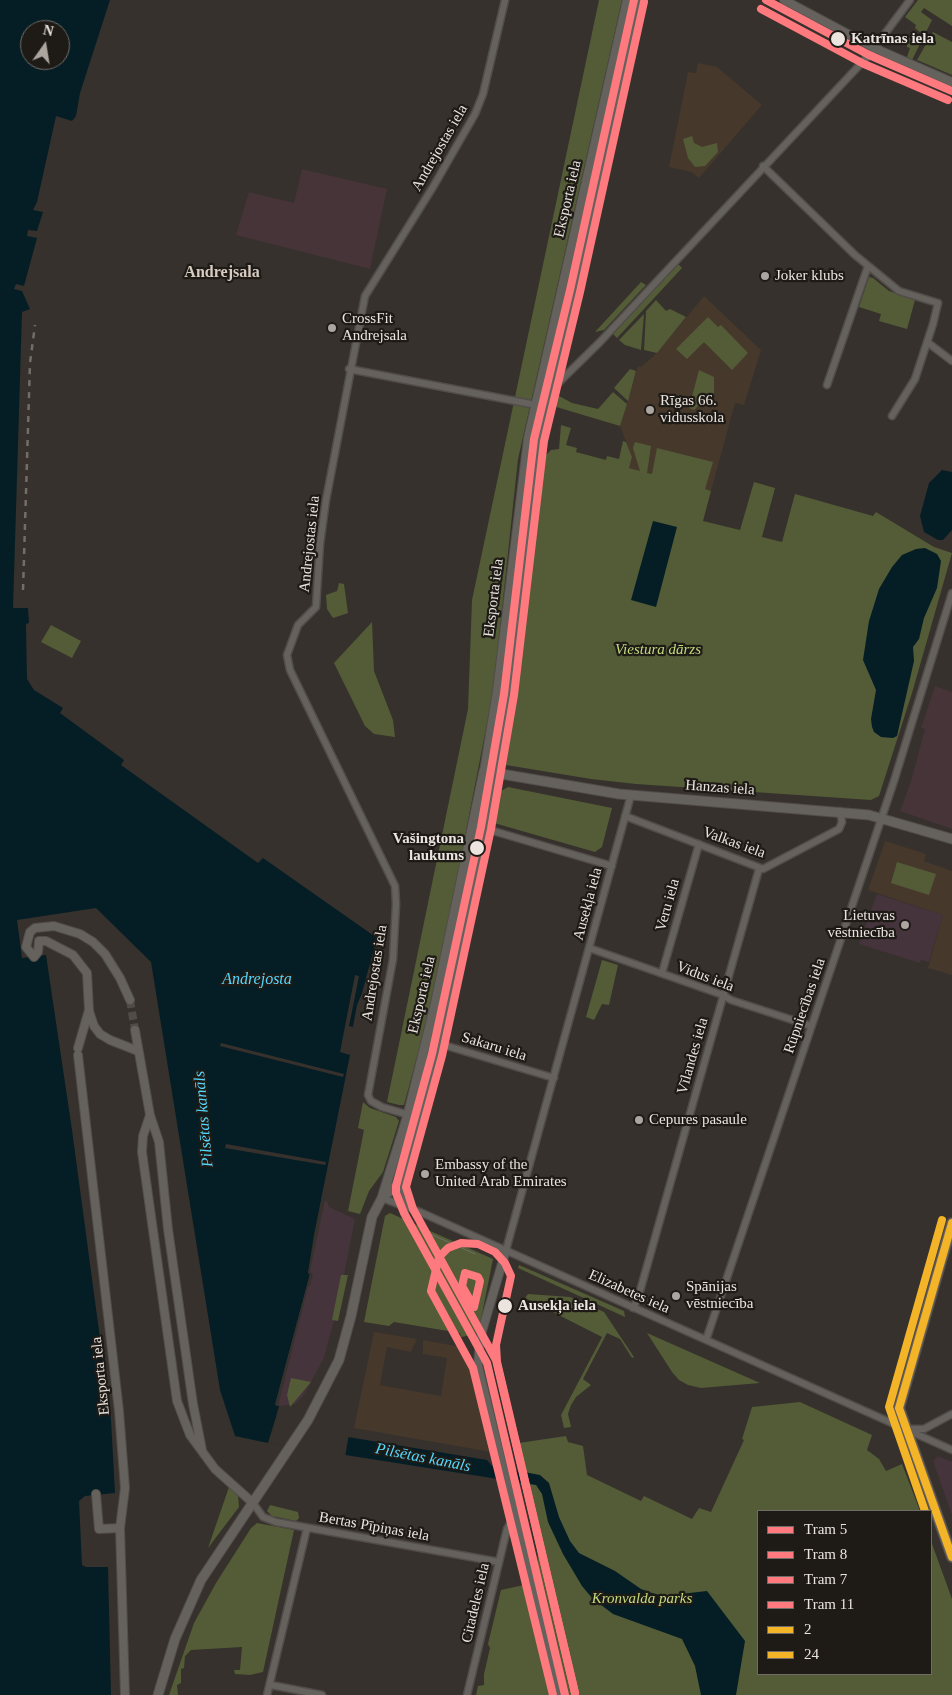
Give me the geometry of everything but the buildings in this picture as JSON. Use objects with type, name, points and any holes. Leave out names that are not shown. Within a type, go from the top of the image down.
[{"type":"main road","name":"Eksporta iela","points":[[382,1198],[408,1115],[427,1040],[484,771]]},
{"type":"main road","name":"Hanzas iela","points":[[484,771],[631,795],[840,811],[882,817],[952,839]]},
{"type":"main road","name":"Eksporta iela","points":[[158,1695],[175,1639],[191,1601],[218,1552],[308,1420],[339,1360],[351,1316],[375,1208],[382,1198],[400,1182],[439,1043],[495,774]]},
{"type":"main road","points":[[952,1222],[898,1408],[952,1558]]},
{"type":"street","name":"Andrejostas iela","points":[[419,1118],[376,1104],[368,1095],[393,960],[395,886],[287,662],[290,642],[297,626],[316,607],[320,544],[326,500],[365,296],[433,187],[475,114],[483,94],[505,0]]},
{"type":"street","name":"Eksporta iela","points":[[484,771],[497,691],[523,467],[627,0]]},
{"type":"street","name":"Eksporta iela","points":[[495,774],[514,651],[538,449],[640,0]]},
{"type":"street","points":[[784,0],[874,48],[952,82]]},
{"type":"street","points":[[538,393],[545,395],[551,390],[607,335],[874,48],[910,0]]},
{"type":"street","points":[[763,166],[868,266],[898,290],[938,302],[915,379],[892,416]]},
{"type":"street","points":[[827,385],[868,266]]},
{"type":"street","points":[[927,342],[952,361]]},
{"type":"street","points":[[350,369],[531,404]]},
{"type":"street","points":[[544,369],[567,374]]},
{"type":"street","name":"Rūpniecības iela","points":[[706,1340],[882,817],[952,593]]},
{"type":"street","name":"Ausekļa iela","points":[[506,1250],[631,795]]},
{"type":"street","name":"Valkas iela","points":[[625,816],[759,868],[769,868],[839,830],[842,822],[840,811]]},
{"type":"street","points":[[473,825],[612,866]]},
{"type":"street","name":"Veru iela","points":[[662,973],[699,844]]},
{"type":"street","name":"Vīlandes iela","points":[[633,1308],[759,868]]},
{"type":"street","points":[[130,1000],[120,978],[105,954],[93,942],[67,929],[54,926],[35,928],[30,932],[26,947],[34,957],[38,952],[39,941],[46,941],[69,952],[82,963],[87,973],[89,1006],[94,1026],[100,1034],[110,1040],[138,1051]]},
{"type":"street","name":"Vidus iela","points":[[589,948],[662,973],[730,1000],[812,1026]]},
{"type":"street","name":"Eksporta iela","points":[[89,1006],[78,1052],[119,1411],[125,1488],[120,1528],[125,1695]]},
{"type":"street","points":[[135,1030],[138,1051],[144,1071],[150,1115],[158,1142],[198,1438],[202,1450]]},
{"type":"street","name":"Sakaru iela","points":[[427,1040],[554,1078]]},
{"type":"street","points":[[150,1115],[143,1136],[142,1152],[172,1374],[184,1424],[190,1436],[215,1469],[253,1503]]},
{"type":"street","points":[[400,1182],[401,1196],[406,1206]]},
{"type":"street","name":"Elizabetes iela","points":[[382,1198],[406,1206],[506,1250],[952,1450]]},
{"type":"street","points":[[506,1250],[480,1338],[478,1366],[559,1695]]},
{"type":"street","points":[[906,1430],[924,1429],[952,1414]]},
{"type":"street","points":[[96,1494],[99,1529],[120,1528]]},
{"type":"street","name":"Bertas Pīpiņas iela","points":[[253,1503],[263,1517],[276,1522],[499,1562]]},
{"type":"street","name":"Citadeles iela","points":[[467,1695],[508,1526],[515,1520]]},
{"type":"street","points":[[267,1695],[271,1685],[307,1528]]},
{"type":"street","points":[[271,1685],[322,1695]]},
{"type":"shaded area","points":[[698,63],[717,67],[762,105],[699,178],[691,172],[669,167],[688,72],[696,73]]},
{"type":"shaded area","name":"Andrejsala","points":[[302,169],[387,189],[370,269],[236,235],[249,192],[294,203]]},
{"type":"shaded area","points":[[704,296],[761,350],[744,405],[735,403],[711,491],[629,468],[632,457],[620,426],[638,366],[641,367],[657,353]]},
{"type":"shaded area","points":[[935,686],[952,692],[952,829],[900,811],[911,781],[925,729],[921,728]]},
{"type":"shaded area","points":[[885,841],[923,853],[926,855],[924,861],[952,871],[952,975],[928,968],[943,915],[868,890]]},
{"type":"shaded area","points":[[877,894],[943,915],[929,962],[921,960],[920,963],[859,944]]},
{"type":"shaded area","points":[[322,1200],[327,1201],[329,1207],[355,1219],[338,1306],[324,1358],[304,1395],[295,1404],[279,1406],[275,1405],[308,1273]]},
{"type":"shaded area","points":[[374,1332],[417,1339],[411,1352],[387,1347],[380,1385],[441,1396],[447,1358],[423,1354],[423,1340],[466,1348],[491,1452],[354,1428]]},
{"type":"shaded area","points":[[938,1456],[952,1462],[952,1515],[933,1461]]},
{"type":"green space","points":[[599,0],[622,0],[518,459],[493,693],[434,994],[404,1105],[399,1105],[387,1102],[468,709],[472,600]]},
{"type":"green space","points":[[918,0],[952,0],[952,26],[924,8],[921,12],[932,20],[912,60],[907,57],[910,48],[907,47],[907,42],[899,41],[903,35],[915,41],[921,33],[915,28],[916,25],[905,17]]},
{"type":"green space","points":[[933,32],[952,42],[952,75],[917,60]]},
{"type":"green space","points":[[692,136],[694,143],[702,147],[717,143],[718,152],[705,166],[695,167],[688,158],[683,139]]},
{"type":"green space","points":[[678,264],[682,268],[617,338],[613,334]]},
{"type":"green space","points":[[869,277],[889,291],[915,300],[907,329],[879,321],[881,314],[859,307]]},
{"type":"green space","points":[[641,282],[646,285],[604,330],[595,332]]},
{"type":"green space","points":[[656,300],[666,311],[670,309],[686,317],[657,353],[644,350],[646,311]]},
{"type":"green space","points":[[644,314],[641,350],[625,345],[619,340]]},
{"type":"green space","points":[[708,317],[718,327],[721,325],[748,353],[732,370],[704,342],[687,359],[676,349]]},
{"type":"green space","points":[[630,369],[636,371],[628,401],[614,388]]},
{"type":"green space","points":[[699,370],[714,377],[714,396],[711,399],[707,397],[694,410],[689,408]]},
{"type":"green space","points":[[613,392],[627,404],[620,426],[553,406],[559,396],[572,403],[598,409]]},
{"type":"green space","name":"Viestura dārzs","points":[[561,425],[571,428],[566,445],[577,448],[576,452],[606,460],[607,456],[619,459],[623,441],[626,442],[632,457],[629,468],[640,471],[633,448],[635,442],[651,446],[647,473],[652,474],[657,448],[713,462],[705,489],[711,491],[703,521],[740,530],[754,482],[775,488],[762,537],[782,542],[795,494],[873,516],[876,512],[934,547],[952,553],[912,693],[879,796],[871,800],[636,784],[591,779],[506,765],[545,456],[551,450],[559,449]]},
{"type":"green space","points":[[339,583],[344,584],[348,613],[333,618],[327,609],[326,595],[337,591]]},
{"type":"green space","points":[[372,622],[374,671],[393,720],[395,737],[374,734],[365,726],[334,663]]},
{"type":"green space","points":[[51,625],[81,641],[72,658],[41,642]]},
{"type":"green space","name":"Vašingtona laukums","points":[[508,787],[612,808],[602,847],[595,852],[494,823],[492,816],[497,793]]},
{"type":"green space","points":[[897,862],[936,874],[929,895],[891,883]]},
{"type":"green space","points":[[602,960],[618,965],[609,1005],[602,1004],[594,1020],[586,1017]]},
{"type":"green space","points":[[363,1102],[370,1108],[396,1117],[399,1121],[383,1172],[369,1191],[360,1214],[348,1211],[364,1130],[358,1128]]},
{"type":"green space","points":[[390,1213],[493,1259],[478,1334],[461,1337],[460,1333],[394,1322],[389,1326],[364,1322],[385,1216]]},
{"type":"green space","points":[[519,1265],[624,1311],[625,1317],[518,1268]]},
{"type":"green space","points":[[341,1275],[348,1275],[338,1321],[332,1320]]},
{"type":"green space","points":[[528,1294],[570,1297],[604,1312],[634,1357],[632,1358],[620,1339],[607,1333],[583,1379],[591,1385],[576,1397],[571,1405],[568,1414],[571,1427],[564,1428],[561,1415],[602,1337],[525,1298]]},
{"type":"green space","points":[[647,1333],[760,1383],[701,1388],[688,1385],[679,1380],[672,1372]]},
{"type":"green space","points":[[291,1378],[311,1382],[290,1407],[287,1395]]},
{"type":"green space","name":"Kronvalda parks","points":[[800,1402],[872,1435],[867,1450],[879,1459],[886,1471],[902,1464],[920,1510],[757,1510],[757,1675],[932,1675],[932,1544],[952,1599],[952,1695],[568,1695],[538,1569],[537,1528],[520,1461],[516,1458],[512,1444],[566,1436],[568,1442],[583,1446],[587,1475],[641,1501],[644,1496],[692,1519],[699,1508],[711,1512],[744,1440],[742,1439],[752,1407]]},
{"type":"green space","points":[[229,1487],[238,1495],[239,1507],[208,1548]]},
{"type":"green space","points":[[270,1505],[298,1512],[299,1518],[296,1521],[272,1516],[267,1511]]},
{"type":"green space","points":[[257,1523],[294,1530],[263,1672],[250,1675],[235,1674],[234,1670],[240,1670],[242,1647],[191,1650],[185,1656],[184,1668],[181,1669],[181,1683],[177,1685],[178,1695],[169,1695],[194,1623],[216,1583],[251,1528]]},
{"type":"green space","points":[[524,1585],[550,1695],[476,1695],[478,1686],[484,1685],[484,1674],[490,1648],[488,1644],[501,1590]]},
{"type":"water","points":[[0,0],[110,0],[80,93],[76,116],[72,121],[56,116],[37,202],[33,210],[43,212],[37,231],[28,230],[27,236],[37,238],[24,286],[16,284],[14,289],[22,291],[30,309],[22,312],[13,608],[28,608],[29,623],[26,624],[27,679],[34,690],[63,708],[60,713],[124,760],[121,765],[258,863],[263,858],[377,938],[357,1005],[350,1042],[352,1057],[308,1273],[310,1274],[275,1405],[279,1406],[276,1417],[348,1437],[487,1460],[492,1466],[540,1475],[549,1483],[559,1517],[570,1541],[579,1553],[615,1571],[641,1589],[652,1593],[663,1596],[707,1591],[745,1641],[736,1695],[701,1695],[695,1666],[682,1639],[613,1614],[592,1598],[582,1586],[563,1554],[548,1522],[542,1494],[536,1485],[235,1436],[220,1390],[151,962],[96,908],[17,920],[22,958],[46,955],[72,1130],[111,1420],[115,1493],[85,1496],[79,1501],[82,1565],[86,1567],[108,1567],[111,1695],[0,1695]]},
{"type":"water","points":[[942,470],[952,472],[952,530],[943,540],[938,540],[924,532],[920,516],[929,483]]},
{"type":"water","points":[[653,521],[677,527],[656,607],[631,600]]},
{"type":"water","points":[[925,548],[937,554],[941,561],[937,588],[924,618],[919,639],[913,647],[914,661],[897,736],[893,738],[881,737],[874,732],[872,727],[871,719],[876,690],[863,660],[869,621],[879,589],[892,567],[902,555],[916,549]]},
{"type":"pier","points":[[355,975],[359,976],[349,1026],[355,1028],[352,1042],[355,1057],[310,1271],[313,1274],[308,1287],[278,1406],[275,1405],[310,1274],[308,1273],[314,1235],[350,1055],[340,1052]]},
{"type":"pier","points":[[221,1043],[344,1074],[343,1077],[220,1046]]},
{"type":"pier","points":[[226,1144],[326,1162],[325,1165],[225,1148]]},
{"type":"pier","points":[[277,1414],[349,1434],[345,1457],[268,1443]]},
{"type":"tunnel","points":[[130,1000],[135,1030]]},
{"type":"tram line","name":"5","points":[[565,1695],[487,1363],[404,1213],[396,1193],[396,1186],[432,1054],[481,827],[504,694],[534,439],[570,290],[634,0]]},
{"type":"tram line","name":"5","points":[[766,0],[869,55],[952,91]]},
{"type":"tram line","name":"8","points":[[575,1693],[496,1360],[413,1209],[406,1187],[442,1056],[491,829],[514,695],[544,441],[580,292],[644,2]]},
{"type":"tram line","name":"8","points":[[761,9],[864,64],[948,100]]},
{"type":"tram line","points":[[426,1232],[475,1254]]},
{"type":"tram line","name":"7","points":[[553,1695],[473,1368],[431,1291],[439,1257],[448,1248],[461,1243],[478,1244],[495,1252],[505,1263],[511,1276],[496,1345],[497,1362],[575,1693]]},
{"type":"tram line","name":"11","points":[[465,1273],[478,1277],[480,1281],[474,1307],[462,1286],[465,1273]]},
{"type":"railway","points":[[23,590],[30,363],[35,325]]},
{"type":"transit line","name":"24","points":[[925,1510],[889,1407],[942,1220]]},
{"type":"transit line","name":"2","points":[[952,1223],[899,1408],[952,1557]]},
{"type":"place","name":"Katrīnas iela","points":[[838,39]]},
{"type":"place","name":"Joker klubs","points":[[765,276]]},
{"type":"place","name":"CrossFit Andrejsala","points":[[332,328]]},
{"type":"place","name":"Rīgas 66. vidusskola","points":[[650,410]]},
{"type":"place","name":"Vašingtona laukums","points":[[477,848]]},
{"type":"place","name":"Lietuvas vēstniecība","points":[[905,925]]},
{"type":"place","name":"Cepures pasaule","points":[[639,1120]]},
{"type":"place","name":"Embassy of the United Arab Emirates","points":[[425,1174]]},
{"type":"place","name":"Spānijas vēstniecība","points":[[676,1296]]},
{"type":"place","name":"Ausekļa iela","points":[[505,1306]]},
{"type":"district","name":"Andrejsala","points":[[222,273]]},
{"type":"water label","name":"Andrejosta","points":[[257,980]]},
{"type":"water label","name":"Pilsētas kanāls","points":[[204,1119]]},
{"type":"water label","name":"Pilsētas kanāls","points":[[423,1458]]}]
